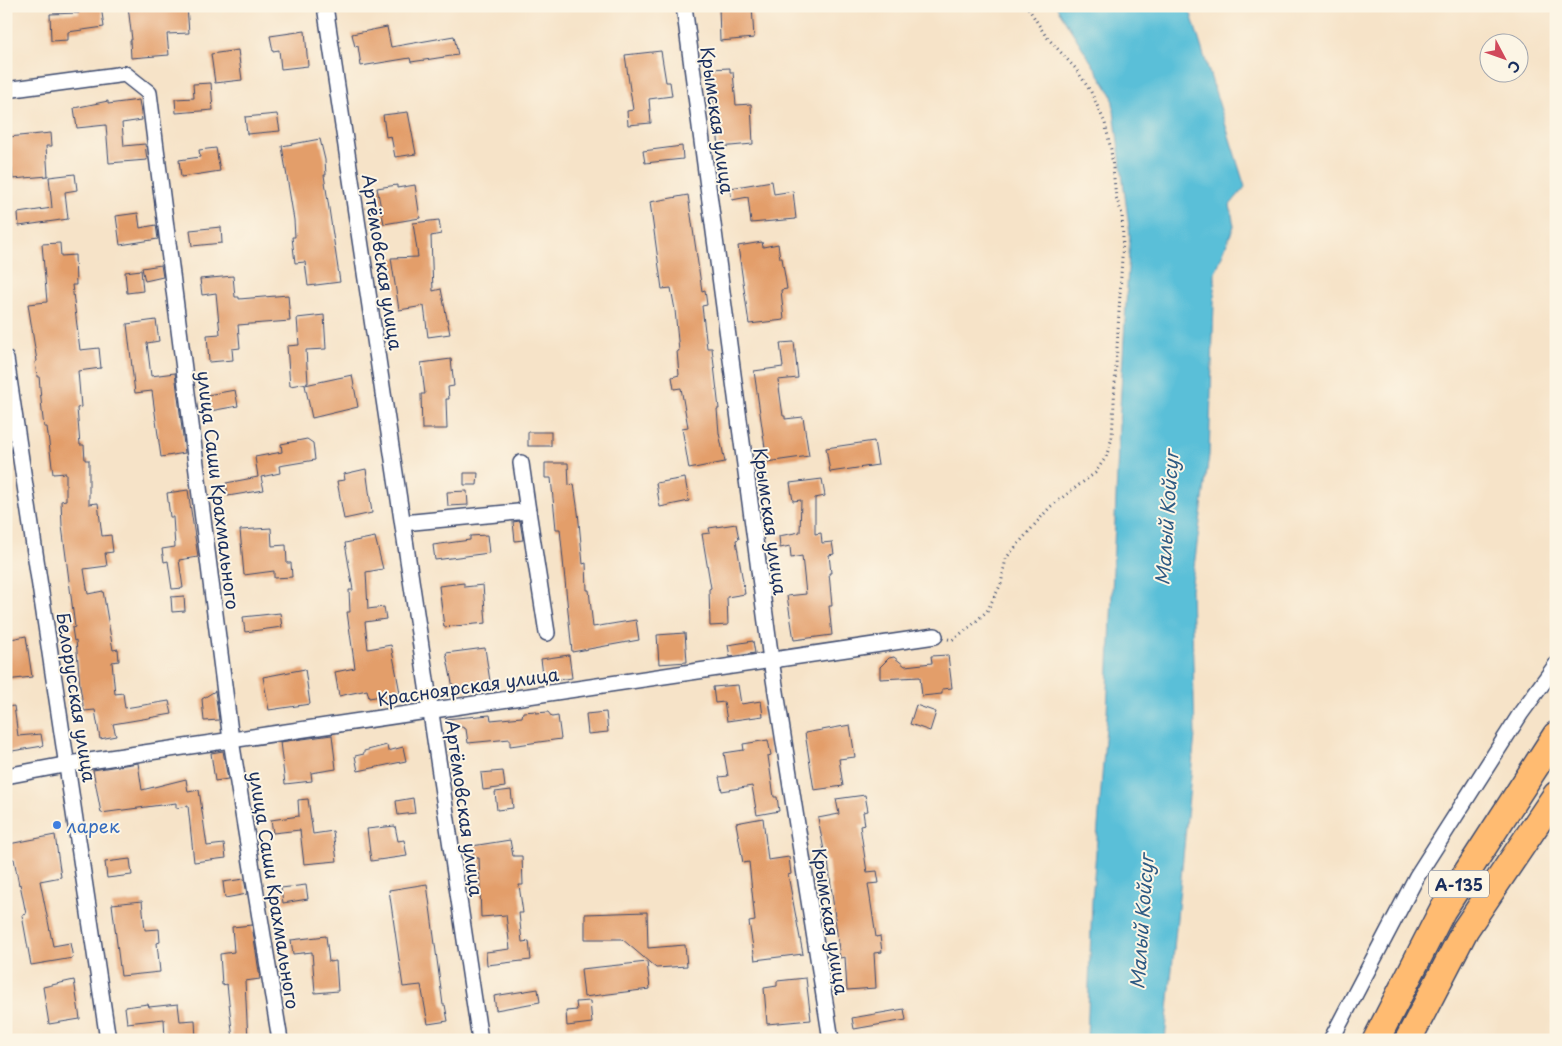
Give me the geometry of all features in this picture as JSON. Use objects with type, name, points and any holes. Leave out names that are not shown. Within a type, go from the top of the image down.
[{"type":"highway","name":"А-135","points":[[1376,1040],[1442,911],[1556,735]]},
{"type":"highway","name":"А-135","points":[[1408,1040],[1465,930],[1556,795]]},
{"type":"street","name":"Артёмовская улица","points":[[325,6],[480,1040]]},
{"type":"street","name":"Крымская улица","points":[[684,6],[770,660],[831,1040]]},
{"type":"street","name":"улица Саши Крахмального","points":[[6,90],[125,74],[149,93],[232,740],[280,1040]]},
{"type":"street","name":"Белорусская улица","points":[[6,359],[108,1040]]},
{"type":"street","points":[[520,463],[547,633]]},
{"type":"street","points":[[403,524],[528,511]]},
{"type":"street","name":"Красноярская улица","points":[[6,776],[68,764],[935,636]]},
{"type":"street","points":[[1331,1040],[1417,876],[1520,712],[1556,665]]},
{"type":"path","points":[[935,636],[952,640],[987,611],[1002,584],[1006,558],[1050,507],[1095,473],[1106,457],[1112,438],[1123,239],[1122,214],[1116,197],[1112,150],[1104,123],[1091,92],[1076,69],[1045,35],[1027,6]]},
{"type":"water","name":"Малый Койсуг","points":[[1056,6],[1185,6],[1191,14],[1245,187],[1230,205],[1234,226],[1215,273],[1209,455],[1191,589],[1195,735],[1165,1040],[1087,1040],[1092,901],[1107,714],[1119,425],[1130,235],[1112,95]]},
{"type":"building","points":[[78,6],[101,6],[104,27],[68,32],[68,40],[51,41],[50,14],[79,13]]},
{"type":"building","points":[[128,6],[187,6],[189,33],[167,34],[169,55],[131,58],[130,40],[132,40]]},
{"type":"building","points":[[719,6],[752,6],[754,38],[720,41]]},
{"type":"building","points":[[387,27],[391,47],[454,36],[458,55],[411,62],[410,58],[361,66],[358,46],[355,47],[352,34]]},
{"type":"building","points":[[305,31],[308,66],[281,69],[279,50],[273,51],[270,36]]},
{"type":"building","points":[[238,50],[242,80],[215,83],[211,54]]},
{"type":"building","points":[[661,51],[666,82],[670,82],[672,96],[649,99],[651,123],[628,125],[627,111],[633,110],[625,55]]},
{"type":"building","points":[[730,68],[730,72],[733,72],[736,105],[751,104],[753,144],[719,147],[710,69]]},
{"type":"building","points":[[211,83],[213,110],[176,113],[175,99],[194,98],[193,84]]},
{"type":"building","points":[[139,100],[142,120],[122,123],[124,146],[145,144],[147,160],[109,163],[106,125],[77,128],[74,108],[108,101],[108,104]]},
{"type":"building","points":[[408,112],[416,154],[395,157],[391,136],[386,137],[383,115]]},
{"type":"building","points":[[277,114],[280,131],[247,134],[245,117]]},
{"type":"building","points":[[51,133],[52,146],[46,146],[48,176],[13,179],[8,137]]},
{"type":"building","points":[[320,139],[325,160],[326,175],[324,175],[340,282],[308,286],[305,262],[295,263],[292,237],[295,237],[294,220],[282,146]]},
{"type":"building","points":[[682,146],[683,159],[645,163],[643,151]]},
{"type":"building","points":[[216,148],[220,171],[181,177],[179,160],[200,157],[199,150]]},
{"type":"building","points":[[75,174],[77,190],[65,192],[68,219],[19,226],[18,213],[52,208],[49,177]]},
{"type":"building","points":[[772,181],[774,194],[793,191],[796,219],[751,223],[748,197],[732,200],[730,188]]},
{"type":"building","points":[[397,185],[397,188],[415,185],[420,218],[384,224],[377,188]]},
{"type":"building","points":[[688,195],[702,291],[705,290],[707,305],[702,306],[707,348],[712,348],[719,409],[717,409],[719,433],[725,462],[689,469],[682,428],[688,427],[681,388],[674,389],[672,377],[679,375],[675,310],[671,288],[662,289],[650,202]]},
{"type":"building","points":[[138,213],[140,228],[156,225],[158,239],[120,245],[116,216]]},
{"type":"building","points":[[439,220],[441,234],[431,236],[433,291],[441,289],[450,334],[428,337],[424,306],[399,310],[391,258],[418,257],[413,223]]},
{"type":"building","points":[[221,227],[222,243],[192,246],[190,230]]},
{"type":"building","points":[[762,242],[763,247],[778,244],[780,258],[782,258],[787,289],[781,290],[784,320],[749,324],[738,246]]},
{"type":"building","points":[[60,243],[61,256],[75,255],[76,285],[72,285],[80,350],[99,348],[101,368],[78,371],[81,407],[77,408],[80,445],[84,445],[85,460],[89,460],[89,504],[98,503],[102,536],[111,535],[113,552],[105,553],[107,566],[84,569],[88,594],[103,591],[113,650],[118,649],[119,661],[112,662],[115,694],[123,693],[125,708],[169,701],[172,714],[113,724],[116,736],[100,739],[95,710],[84,711],[76,640],[74,641],[72,628],[75,627],[62,526],[61,501],[66,500],[66,473],[53,474],[47,427],[44,427],[39,376],[37,376],[35,362],[37,361],[28,304],[47,302],[42,244]]},
{"type":"building","points":[[161,265],[163,277],[145,281],[142,268]]},
{"type":"building","points":[[141,270],[143,291],[127,293],[125,272]]},
{"type":"building","points":[[233,276],[235,297],[239,297],[239,299],[288,295],[290,321],[238,325],[240,348],[232,349],[233,360],[209,362],[207,335],[220,334],[216,293],[202,295],[200,279]]},
{"type":"building","points":[[324,315],[326,349],[306,350],[308,383],[290,386],[287,346],[299,345],[297,318]]},
{"type":"building","points":[[156,320],[159,341],[147,343],[151,376],[175,373],[185,453],[161,457],[152,391],[135,393],[127,324]]},
{"type":"building","points":[[794,342],[798,378],[778,380],[785,419],[803,417],[809,456],[767,462],[754,371],[783,367],[780,343]]},
{"type":"building","points":[[451,359],[454,386],[448,387],[449,399],[446,399],[447,429],[422,429],[421,394],[425,394],[421,363]]},
{"type":"building","points":[[352,375],[358,407],[312,418],[305,385]]},
{"type":"building","points":[[235,390],[238,406],[210,411],[207,395]]},
{"type":"building","points":[[528,432],[551,432],[551,446],[528,446]]},
{"type":"building","points":[[307,439],[313,443],[315,460],[279,466],[280,473],[261,477],[264,490],[228,496],[226,483],[258,477],[255,457],[282,452],[281,444]]},
{"type":"building","points":[[874,441],[878,465],[830,472],[826,448]]},
{"type":"building","points":[[545,463],[568,463],[569,485],[574,484],[583,564],[586,563],[587,590],[589,590],[593,627],[636,620],[639,640],[572,652],[560,529],[556,529],[551,478],[545,478]]},
{"type":"building","points":[[366,469],[372,513],[344,519],[337,481],[345,480],[344,474]]},
{"type":"building","points":[[464,473],[478,473],[477,485],[464,485]]},
{"type":"building","points":[[685,478],[689,501],[660,507],[656,483]]},
{"type":"building","points":[[822,479],[825,496],[815,498],[815,534],[821,533],[822,543],[832,542],[834,554],[829,555],[831,573],[829,573],[832,606],[829,606],[832,635],[794,640],[787,596],[806,594],[802,556],[791,558],[790,546],[780,548],[779,536],[800,532],[801,500],[793,501],[790,483]]},
{"type":"building","points":[[188,490],[198,557],[179,560],[183,588],[172,589],[168,561],[164,562],[162,549],[175,547],[173,517],[170,517],[167,493]]},
{"type":"building","points":[[467,491],[468,505],[448,506],[447,492]]},
{"type":"building","points":[[520,521],[523,540],[515,541],[513,522]]},
{"type":"building","points":[[736,524],[739,539],[736,540],[745,594],[727,597],[728,625],[710,626],[709,589],[711,588],[702,534],[710,533],[709,528]]},
{"type":"building","points":[[271,528],[272,546],[286,545],[287,563],[291,563],[292,577],[274,578],[274,571],[244,575],[240,530]]},
{"type":"building","points":[[487,535],[489,553],[435,560],[433,545],[470,540],[470,536]]},
{"type":"building","points":[[375,537],[383,569],[366,572],[368,609],[384,607],[386,619],[365,622],[368,649],[391,645],[400,693],[369,698],[367,690],[339,696],[335,672],[355,668],[347,612],[350,612],[349,590],[353,590],[345,543]]},
{"type":"building","points":[[464,583],[464,587],[483,585],[486,623],[444,627],[439,586]]},
{"type":"building","points":[[184,596],[185,611],[172,612],[171,597]]},
{"type":"building","points":[[280,613],[282,627],[245,632],[243,617]]},
{"type":"building","points":[[685,633],[687,662],[659,664],[657,635]]},
{"type":"building","points":[[26,636],[32,677],[6,680],[6,640]]},
{"type":"building","points":[[753,641],[755,653],[730,657],[728,645]]},
{"type":"building","points":[[485,648],[491,688],[454,693],[446,653]]},
{"type":"building","points":[[569,655],[572,678],[544,682],[541,659]]},
{"type":"building","points":[[948,655],[952,688],[942,689],[942,694],[922,696],[920,677],[880,679],[880,667],[889,658],[894,657],[905,666],[932,663],[931,656]]},
{"type":"building","points":[[305,669],[310,704],[269,710],[263,677]]},
{"type":"building","points":[[738,685],[741,704],[761,701],[763,716],[727,721],[724,702],[715,703],[713,687]]},
{"type":"building","points":[[215,691],[219,720],[204,721],[202,699]]},
{"type":"building","points":[[916,705],[936,712],[930,731],[910,724]]},
{"type":"building","points":[[14,706],[18,736],[41,734],[43,746],[6,752],[6,707]]},
{"type":"building","points":[[536,711],[536,713],[548,712],[552,717],[558,716],[561,739],[510,746],[510,739],[468,743],[466,729],[445,719],[490,715],[491,720],[522,717],[523,712]]},
{"type":"building","points":[[606,712],[608,732],[588,734],[586,714]]},
{"type":"building","points":[[850,725],[855,757],[839,759],[843,786],[814,790],[805,733]]},
{"type":"building","points":[[332,735],[336,769],[311,773],[312,781],[285,784],[280,742]]},
{"type":"building","points":[[768,740],[771,755],[768,756],[774,797],[777,797],[779,811],[757,815],[752,786],[722,791],[719,777],[728,776],[724,753],[744,750],[743,744]]},
{"type":"building","points":[[387,745],[388,751],[403,747],[406,761],[358,771],[355,756],[364,754],[364,751]]},
{"type":"building","points":[[223,751],[228,779],[215,781],[211,753]]},
{"type":"building","points":[[138,763],[142,790],[186,779],[188,792],[199,790],[207,846],[224,844],[226,858],[194,862],[188,806],[176,808],[176,803],[101,813],[93,770]]},
{"type":"building","points":[[503,771],[505,787],[483,790],[481,773]]},
{"type":"building","points":[[511,790],[513,808],[497,810],[495,792]]},
{"type":"building","points":[[865,795],[868,811],[863,812],[865,825],[860,826],[867,872],[877,871],[879,883],[868,884],[876,937],[880,936],[882,952],[874,953],[876,988],[847,990],[845,957],[840,958],[828,861],[826,861],[818,818],[839,814],[836,799]]},
{"type":"building","points":[[413,798],[415,813],[398,815],[396,801]]},
{"type":"building","points":[[308,799],[313,834],[333,831],[337,861],[304,864],[300,830],[273,833],[271,820],[299,816],[298,800]]},
{"type":"building","points":[[763,818],[768,860],[789,857],[791,874],[788,875],[803,954],[755,960],[749,922],[755,921],[749,862],[743,863],[736,823]]},
{"type":"building","points":[[395,826],[398,841],[404,840],[407,856],[371,861],[367,829]]},
{"type":"building","points":[[55,835],[61,877],[40,881],[53,946],[70,943],[73,958],[31,965],[22,915],[26,914],[14,859],[11,859],[9,844]]},
{"type":"building","points":[[510,840],[513,856],[522,856],[523,885],[519,885],[523,913],[519,913],[522,942],[529,941],[531,960],[487,965],[486,952],[510,949],[506,915],[481,917],[479,858],[474,858],[472,846]]},
{"type":"building","points":[[130,859],[132,875],[107,878],[105,862]]},
{"type":"building","points":[[244,879],[247,894],[225,898],[223,882]]},
{"type":"building","points":[[427,884],[443,1005],[445,1005],[448,1021],[428,1024],[421,985],[403,987],[389,890]]},
{"type":"building","points":[[306,885],[308,899],[283,903],[281,888]]},
{"type":"building","points":[[142,901],[145,930],[159,929],[160,942],[157,943],[160,972],[121,976],[112,904]]},
{"type":"building","points":[[647,912],[648,948],[685,945],[687,966],[656,968],[622,939],[585,939],[585,914]]},
{"type":"building","points":[[252,925],[260,979],[245,981],[248,1040],[233,1040],[227,984],[222,985],[220,954],[234,952],[232,927]]},
{"type":"building","points":[[326,936],[329,962],[336,961],[338,991],[315,993],[312,952],[293,954],[291,940]]},
{"type":"building","points":[[647,962],[650,989],[584,997],[581,969]]},
{"type":"building","points":[[806,978],[811,1020],[767,1024],[764,988],[777,986],[777,981]]},
{"type":"building","points":[[74,980],[80,1019],[49,1024],[43,987]]},
{"type":"building","points":[[538,989],[540,1002],[496,1010],[494,996]]},
{"type":"building","points":[[590,1001],[592,1023],[567,1026],[566,1011],[577,1010],[576,1002]]},
{"type":"building","points":[[148,1004],[149,1007],[178,1004],[180,1021],[195,1020],[196,1040],[165,1040],[164,1019],[127,1023],[125,1007]]},
{"type":"building","points":[[904,1009],[906,1020],[854,1029],[852,1018]]},
{"type":"place","name":"ларек","points":[[57,825]]}]
